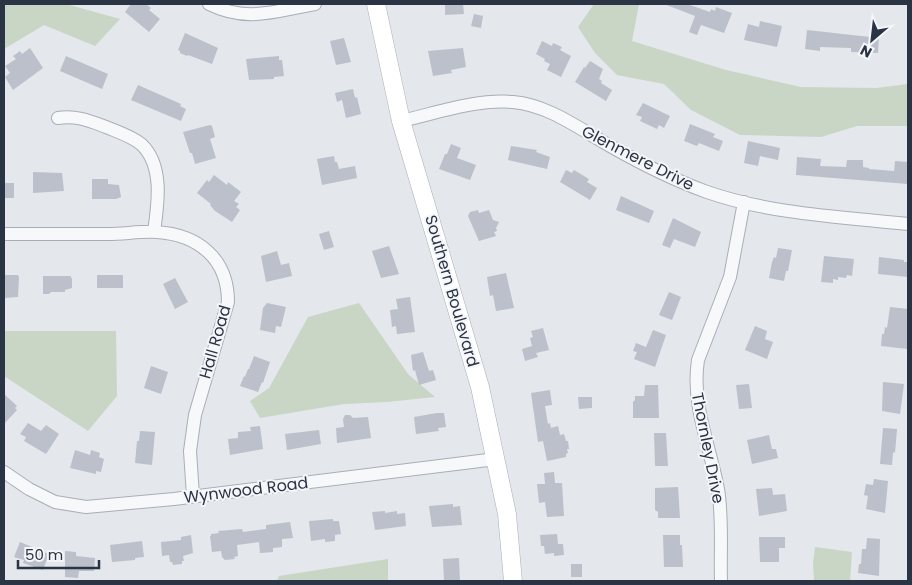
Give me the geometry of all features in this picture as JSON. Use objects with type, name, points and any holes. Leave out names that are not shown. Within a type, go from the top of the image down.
[{"type":"main road","name":"Southern Boulevard","points":[[376,4],[401,122],[480,388],[507,514],[513,581]]},
{"type":"street","points":[[209,4],[223,11],[253,15],[315,4]]},
{"type":"street","name":"Glenmere Drive","points":[[401,122],[476,104],[496,102],[526,104],[559,117],[667,175],[708,192],[744,202],[908,224]]},
{"type":"street","points":[[58,118],[76,117],[89,121],[128,136],[145,150],[154,163],[157,181],[154,232]]},
{"type":"street","name":"Thornley Drive","points":[[721,581],[720,505],[718,488],[697,397],[697,370],[698,360],[730,277],[744,202]]},
{"type":"street","name":"Hall Road","points":[[4,234],[132,234],[154,232],[176,235],[192,240],[209,252],[220,268],[228,291],[228,302],[195,415],[190,451],[193,496]]},
{"type":"street","name":"Wynwood Road","points":[[4,472],[29,490],[55,502],[86,507],[496,460]]},
{"type":"green space","points":[[4,4],[66,4],[120,19],[95,46],[44,25],[4,49]]},
{"type":"green space","points":[[594,4],[639,4],[632,41],[726,70],[801,87],[876,88],[908,84],[908,126],[857,126],[821,137],[740,135],[691,110],[664,84],[617,75],[595,53],[578,27]]},
{"type":"green space","points":[[359,303],[408,374],[435,397],[344,404],[260,418],[250,401],[269,388],[308,317]]},
{"type":"green space","points":[[4,331],[116,331],[117,396],[88,431],[4,376]]},
{"type":"green space","points":[[815,547],[852,552],[850,581],[814,581],[813,563]]},
{"type":"green space","points":[[388,559],[388,581],[277,581],[279,576]]},
{"type":"building","points":[[131,4],[146,4],[151,8],[149,10],[160,19],[149,32],[125,12]]},
{"type":"building","points":[[445,4],[463,4],[464,14],[445,15]]},
{"type":"building","points":[[664,4],[687,4],[710,12],[711,9],[715,11],[716,7],[732,13],[724,33],[701,25],[697,35],[689,32],[695,16]]},
{"type":"building","points":[[474,14],[483,16],[481,28],[471,26]]},
{"type":"building","points":[[760,21],[782,26],[777,47],[744,40],[748,24],[759,27]]},
{"type":"building","points":[[807,30],[879,38],[878,53],[851,52],[851,48],[820,47],[820,51],[805,49]]},
{"type":"building","points":[[185,33],[218,48],[212,64],[180,53],[178,50]]},
{"type":"building","points":[[344,38],[351,62],[336,65],[330,41]]},
{"type":"building","points":[[542,41],[552,46],[553,43],[562,47],[560,50],[571,56],[561,77],[547,70],[550,64],[536,54]]},
{"type":"building","points":[[30,48],[43,68],[13,90],[5,77],[10,73],[5,66],[16,59],[13,56],[20,51],[22,54]]},
{"type":"building","points":[[463,48],[466,67],[451,70],[452,73],[433,76],[428,51]]},
{"type":"building","points":[[66,56],[108,74],[102,89],[60,71]]},
{"type":"building","points":[[279,56],[279,60],[282,60],[284,76],[274,77],[274,79],[249,80],[246,59]]},
{"type":"building","points":[[590,61],[603,69],[599,79],[602,81],[601,83],[612,90],[606,101],[575,82]]},
{"type":"building","points":[[138,85],[181,104],[180,106],[186,109],[181,121],[131,100]]},
{"type":"building","points":[[353,89],[361,114],[346,118],[342,100],[337,102],[335,93]]},
{"type":"building","points":[[643,103],[670,116],[664,128],[659,125],[657,129],[640,121],[642,117],[636,115]]},
{"type":"building","points":[[690,124],[715,134],[713,137],[723,141],[719,151],[699,143],[697,146],[684,141]]},
{"type":"building","points":[[210,125],[215,137],[210,139],[216,158],[195,164],[183,132]]},
{"type":"building","points":[[748,141],[780,148],[778,160],[760,156],[758,166],[744,163]]},
{"type":"building","points":[[451,144],[461,148],[457,158],[476,165],[470,180],[439,169]]},
{"type":"building","points":[[511,146],[537,150],[536,152],[550,157],[547,169],[508,160]]},
{"type":"building","points":[[334,156],[339,169],[355,166],[357,178],[322,185],[317,159]]},
{"type":"building","points":[[797,157],[821,159],[820,166],[846,167],[847,160],[863,160],[863,167],[894,171],[895,161],[908,162],[908,184],[796,175]]},
{"type":"building","points":[[566,170],[572,173],[574,170],[589,179],[587,182],[597,188],[590,200],[560,182]]},
{"type":"building","points":[[33,172],[62,173],[64,191],[33,193]]},
{"type":"building","points":[[214,175],[227,185],[228,182],[241,192],[234,201],[239,204],[236,207],[240,210],[232,222],[215,211],[211,204],[197,193],[207,180],[209,182]]},
{"type":"building","points":[[92,179],[108,179],[108,184],[119,185],[121,197],[116,199],[92,199]]},
{"type":"building","points":[[4,183],[14,183],[14,198],[4,198]]},
{"type":"building","points":[[621,196],[654,211],[649,223],[616,210]]},
{"type":"building","points":[[478,210],[479,213],[489,210],[493,220],[499,222],[496,228],[497,231],[494,232],[496,236],[479,241],[468,216],[470,212]]},
{"type":"building","points":[[673,218],[701,232],[695,247],[674,239],[670,248],[662,245]]},
{"type":"building","points":[[329,231],[334,247],[324,250],[319,234]]},
{"type":"building","points":[[389,246],[399,274],[381,278],[372,251]]},
{"type":"building","points":[[778,248],[792,250],[784,281],[769,278],[772,262],[774,257],[776,258]]},
{"type":"building","points":[[277,251],[281,265],[289,263],[292,276],[266,282],[261,256]]},
{"type":"building","points":[[824,256],[854,259],[852,276],[847,275],[846,278],[838,277],[838,280],[833,279],[833,283],[821,282]]},
{"type":"building","points":[[879,257],[908,262],[908,277],[878,274]]},
{"type":"building","points":[[506,273],[514,308],[496,311],[493,295],[490,296],[487,277]]},
{"type":"building","points":[[4,275],[18,275],[18,297],[4,298]]},
{"type":"building","points":[[97,275],[123,275],[123,288],[97,288]]},
{"type":"building","points":[[43,276],[71,276],[72,288],[65,290],[65,292],[43,294]]},
{"type":"building","points":[[175,278],[188,302],[175,309],[163,284]]},
{"type":"building","points":[[669,292],[681,297],[672,320],[659,315]]},
{"type":"building","points":[[410,297],[415,332],[397,334],[396,326],[392,327],[390,310],[398,309],[396,299]]},
{"type":"building","points":[[267,303],[286,307],[281,327],[276,326],[275,333],[260,330],[263,308]]},
{"type":"building","points":[[890,307],[908,309],[907,349],[881,346],[882,334],[884,334],[885,327],[887,328]]},
{"type":"building","points":[[755,326],[767,331],[765,339],[773,342],[767,359],[745,350]]},
{"type":"building","points":[[543,328],[549,350],[536,353],[538,357],[525,361],[522,349],[532,346],[530,338],[533,337],[531,331]]},
{"type":"building","points":[[653,330],[666,335],[655,367],[634,359],[637,352],[633,351],[636,343],[646,347]]},
{"type":"building","points":[[423,352],[429,371],[433,370],[436,380],[419,385],[415,370],[413,371],[411,355]]},
{"type":"building","points":[[254,356],[270,362],[258,392],[240,386]]},
{"type":"building","points":[[151,366],[168,372],[161,394],[144,388]]},
{"type":"building","points":[[883,382],[904,384],[900,414],[882,411]]},
{"type":"building","points":[[749,384],[752,408],[739,409],[736,385]]},
{"type":"building","points":[[645,385],[658,385],[659,418],[633,418],[635,396],[644,396]]},
{"type":"building","points":[[550,390],[552,405],[545,406],[548,424],[550,423],[551,428],[558,426],[560,435],[564,434],[566,441],[568,441],[569,449],[567,449],[566,457],[547,461],[543,441],[538,442],[531,393]]},
{"type":"building","points":[[4,394],[17,406],[15,408],[17,410],[4,424]]},
{"type":"building","points":[[578,397],[592,397],[592,408],[579,409]]},
{"type":"building","points":[[444,413],[446,427],[438,428],[439,431],[416,434],[414,417]]},
{"type":"building","points":[[345,415],[350,415],[353,418],[368,417],[371,438],[337,443],[336,428],[344,427],[343,419]]},
{"type":"building","points":[[28,423],[41,431],[46,425],[59,434],[46,454],[24,441],[26,437],[20,434]]},
{"type":"building","points":[[260,426],[263,449],[230,455],[228,439],[238,438],[238,432],[251,431],[250,427]]},
{"type":"building","points":[[883,428],[897,429],[892,465],[880,464]]},
{"type":"building","points":[[319,430],[321,444],[287,450],[285,434]]},
{"type":"building","points":[[140,431],[155,432],[152,465],[135,463]]},
{"type":"building","points":[[654,433],[666,433],[668,466],[655,466]]},
{"type":"building","points":[[769,435],[772,449],[776,449],[778,458],[752,464],[747,440]]},
{"type":"building","points":[[75,450],[90,455],[91,450],[100,453],[99,457],[104,459],[101,472],[96,471],[96,474],[70,468]]},
{"type":"building","points":[[554,472],[555,483],[562,483],[564,516],[547,517],[545,502],[539,503],[537,484],[545,484],[544,473]]},
{"type":"building","points":[[874,479],[888,481],[885,513],[866,509],[868,496],[864,495],[866,484],[873,485]]},
{"type":"building","points":[[678,487],[680,518],[658,518],[658,512],[655,510],[655,488]]},
{"type":"building","points":[[772,488],[773,495],[785,494],[787,511],[759,516],[756,489]]},
{"type":"building","points":[[453,504],[453,507],[460,506],[462,525],[432,527],[429,506]]},
{"type":"building","points":[[385,511],[385,513],[397,511],[397,514],[405,513],[406,526],[375,530],[372,512]]},
{"type":"building","points":[[333,519],[333,521],[339,521],[341,534],[335,535],[335,541],[325,542],[325,539],[311,541],[309,521]]},
{"type":"building","points":[[290,522],[293,538],[282,539],[282,547],[273,548],[273,552],[260,553],[259,542],[237,545],[238,556],[234,557],[235,559],[225,560],[222,557],[221,551],[212,552],[210,536],[211,534],[219,533],[218,531],[242,529],[243,532],[266,529],[266,525]]},
{"type":"building","points":[[557,534],[558,544],[563,544],[564,555],[554,556],[554,553],[545,554],[544,546],[541,546],[540,535]]},
{"type":"building","points":[[191,535],[193,553],[183,556],[184,561],[182,561],[182,564],[173,565],[170,562],[169,555],[162,556],[161,542],[181,540],[181,537]]},
{"type":"building","points":[[663,535],[680,535],[683,567],[664,567]]},
{"type":"building","points":[[759,537],[785,537],[785,548],[779,548],[779,562],[760,562]]},
{"type":"building","points":[[867,538],[880,539],[879,576],[858,573],[862,549],[866,549]]},
{"type":"building","points":[[142,541],[144,557],[135,558],[135,560],[112,562],[110,545]]},
{"type":"building","points":[[20,542],[49,554],[43,570],[23,563],[24,560],[14,557]]},
{"type":"building","points":[[65,551],[76,552],[76,556],[95,558],[94,571],[79,571],[78,578],[65,577]]},
{"type":"building","points":[[459,558],[460,581],[444,581],[443,559]]},
{"type":"building","points":[[571,564],[582,564],[582,577],[571,577]]}]
